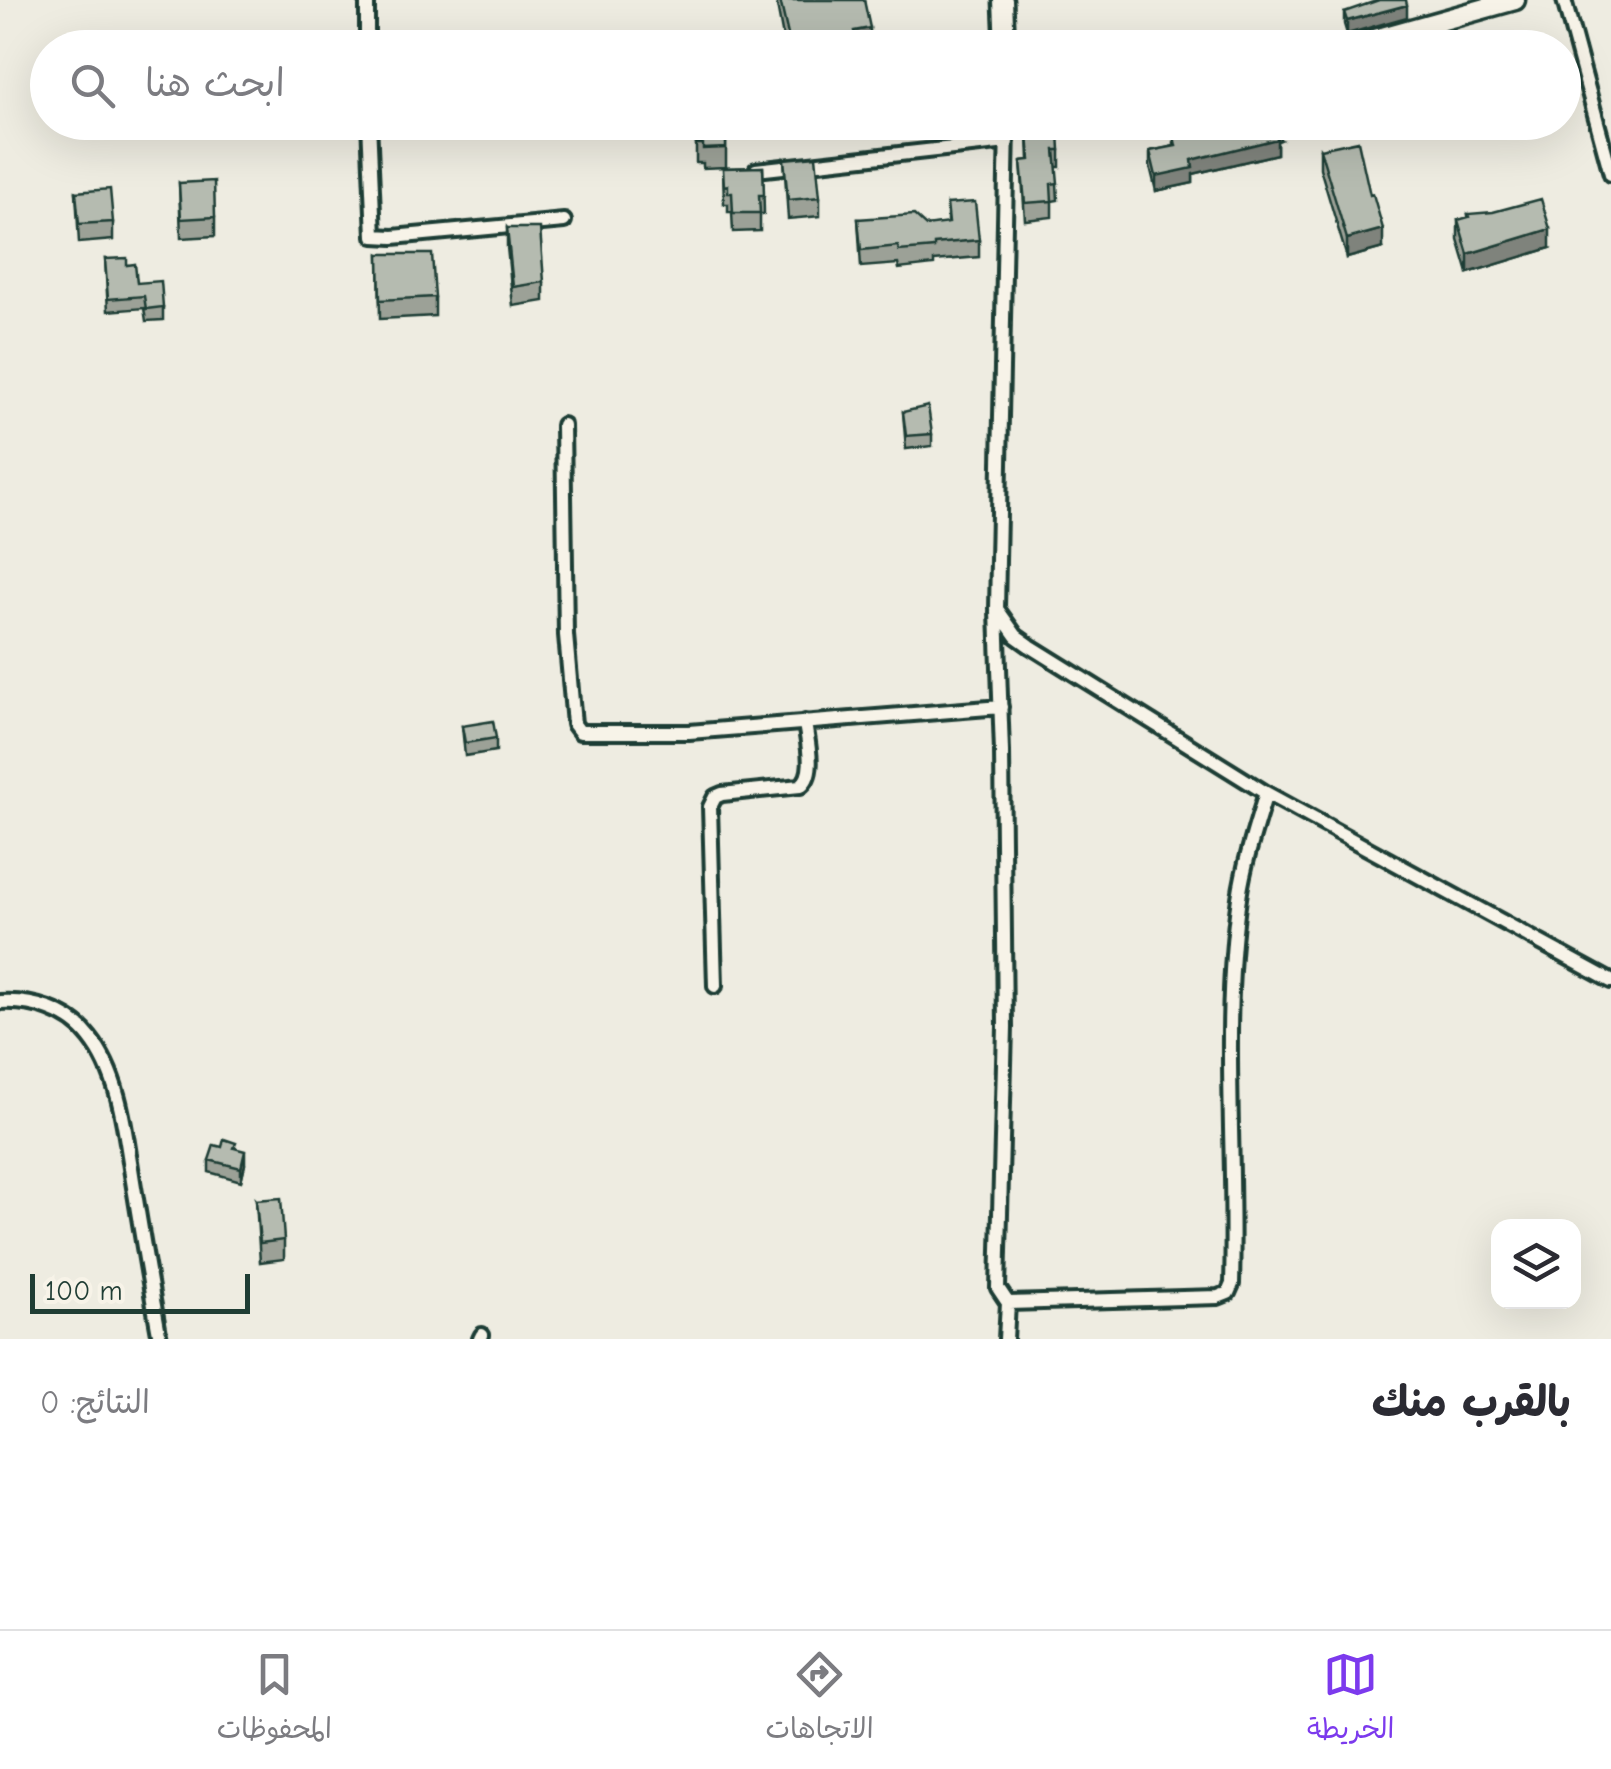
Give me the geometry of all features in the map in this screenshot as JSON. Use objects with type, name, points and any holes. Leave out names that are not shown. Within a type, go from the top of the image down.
[{"type":"main road","points":[[1003,0],[1004,30]]},
{"type":"main road","points":[[1408,30],[1515,0]]},
{"type":"street","points":[[366,0],[367,30]]},
{"type":"street","points":[[1564,0],[1572,30]]},
{"type":"street","points":[[1581,63],[1611,174]]},
{"type":"street","points":[[370,140],[374,236],[564,221]]},
{"type":"street","points":[[756,170],[944,140]]},
{"type":"street","points":[[1006,1339],[1008,1303],[998,1288],[1005,1027],[997,493],[1007,140]]},
{"type":"street","points":[[563,425],[566,635],[575,728],[586,732],[689,732],[1001,707]]},
{"type":"street","points":[[997,608],[1016,636],[1030,646],[1266,793],[1611,981]]},
{"type":"street","points":[[715,986],[709,816],[712,801],[722,794],[800,786],[806,782],[810,773],[805,722]]},
{"type":"street","points":[[1008,1303],[1218,1296],[1228,1292],[1232,1284],[1234,1188],[1230,1090],[1232,975],[1242,884],[1266,793]]},
{"type":"street","points":[[0,1002],[55,1010],[89,1036],[108,1067],[120,1111],[160,1339]]},
{"type":"building","points":[[780,0],[864,0],[870,28],[859,30],[787,30]]},
{"type":"building","points":[[1379,0],[1406,0],[1407,5],[1347,21],[1344,12]]},
{"type":"building","points":[[696,140],[726,140],[726,148],[703,149],[703,144],[696,144]]},
{"type":"building","points":[[1028,140],[1059,140],[1060,150],[1055,150],[1058,183],[1051,184],[1052,201],[1025,203],[1021,161],[1030,160]]},
{"type":"building","points":[[1175,140],[1273,140],[1192,160],[1193,168],[1156,176],[1150,151],[1176,146]]},
{"type":"building","points":[[1358,141],[1370,195],[1373,194],[1383,229],[1347,239],[1320,149]]},
{"type":"building","points":[[816,156],[820,197],[788,200],[784,159]]},
{"type":"building","points":[[763,167],[760,213],[733,213],[732,193],[728,193],[728,185],[724,186],[723,168]]},
{"type":"building","points":[[214,181],[215,217],[181,219],[179,183]]},
{"type":"building","points":[[110,189],[113,222],[79,224],[76,192]]},
{"type":"building","points":[[1541,199],[1550,229],[1468,254],[1458,220],[1469,217],[1468,214],[1493,212]]},
{"type":"building","points":[[975,202],[979,240],[899,251],[898,246],[861,250],[858,219],[914,215],[926,226],[949,223],[947,204]]},
{"type":"building","points":[[507,228],[540,228],[544,282],[513,287]]},
{"type":"building","points":[[379,254],[432,254],[435,297],[380,300]]},
{"type":"building","points":[[127,258],[127,265],[135,264],[137,283],[161,281],[163,307],[146,309],[144,296],[108,299],[105,259]]},
{"type":"building","points":[[928,406],[932,434],[906,436],[903,412]]},
{"type":"building","points":[[493,721],[496,738],[465,743],[462,726]]},
{"type":"building","points":[[224,1139],[245,1151],[241,1168],[209,1160],[214,1145],[222,1147]]},
{"type":"building","points":[[281,1198],[284,1240],[260,1243],[256,1200]]}]
